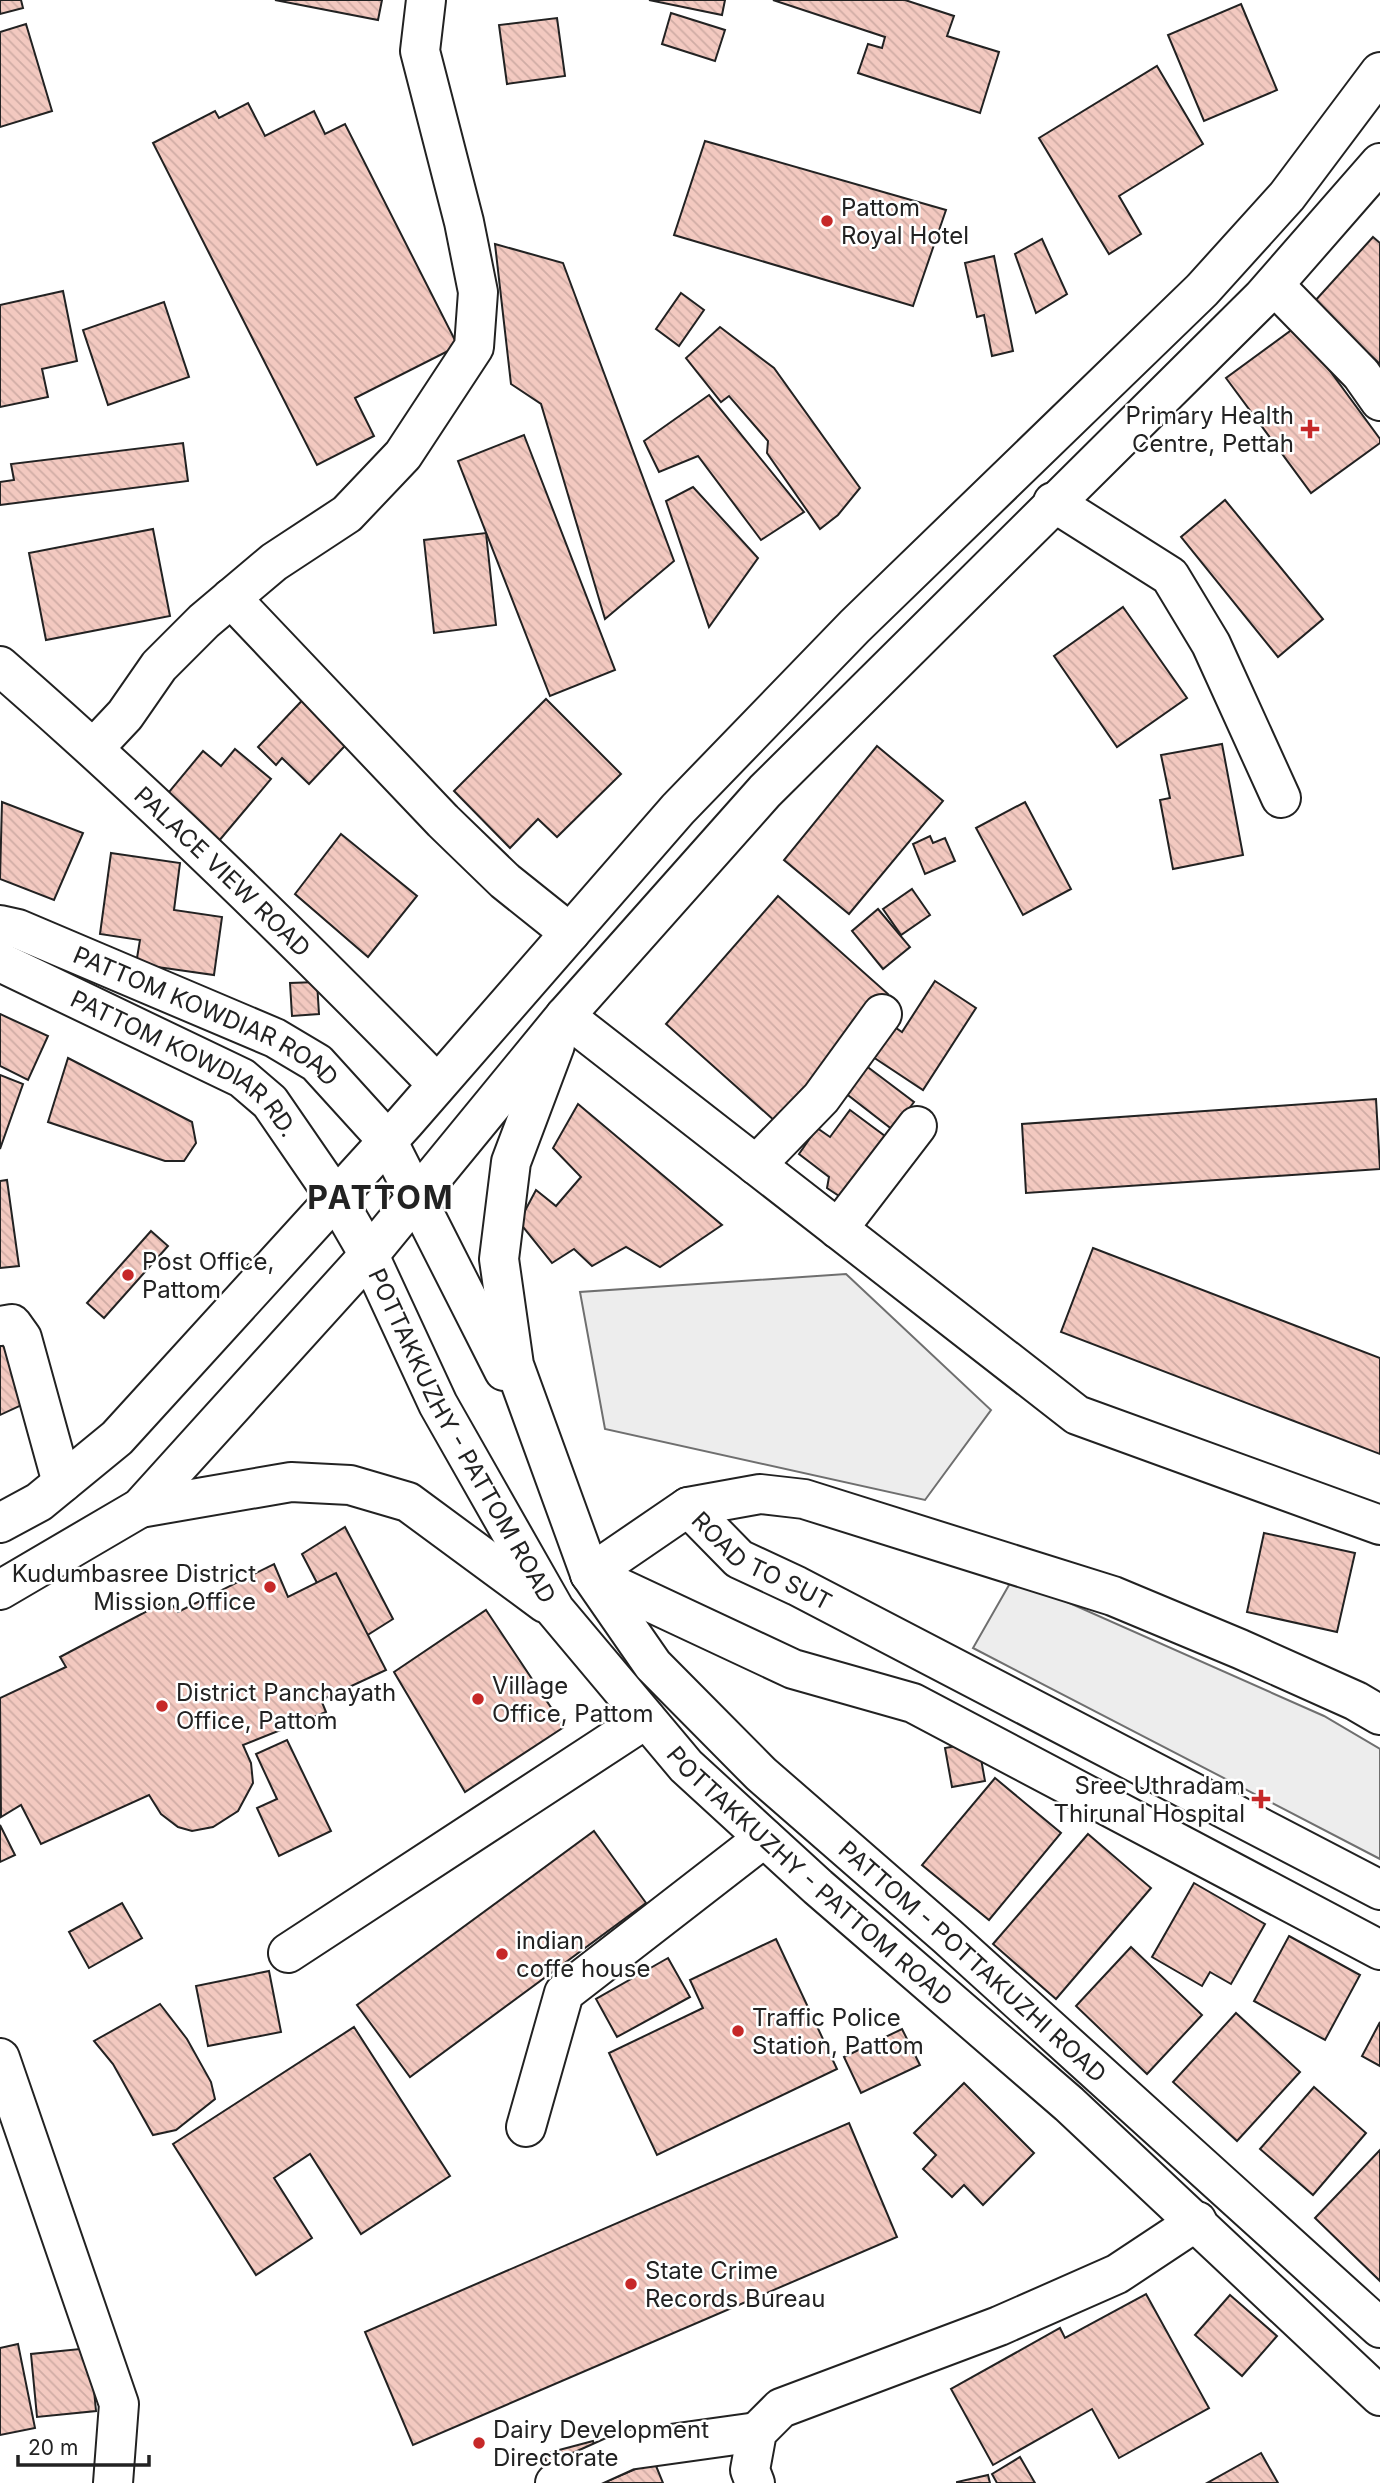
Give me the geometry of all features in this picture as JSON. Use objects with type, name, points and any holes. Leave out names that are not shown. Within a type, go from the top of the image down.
[{"type":"main road","points":[[94,748],[125,715],[159,666],[231,598],[274,562],[347,514],[403,455],[474,347],[477,283],[421,51],[426,0]]},
{"type":"main road","points":[[0,1523],[39,1502],[117,1438],[336,1198],[678,809],[855,626],[1202,290],[1287,196],[1380,72]]},
{"type":"main road","points":[[0,1590],[140,1508],[369,1255],[565,1016],[765,791],[1274,285],[1380,163]]},
{"type":"main road","points":[[1274,285],[1361,374],[1380,401]]},
{"type":"main road","points":[[1053,502],[1170,576],[1212,644],[1280,798]]},
{"type":"main road","points":[[231,598],[443,821],[505,881],[569,933]]},
{"type":"main road","name":"PALACE VIEW ROAD","points":[[0,666],[94,748],[293,937],[436,1083]]},
{"type":"main road","name":"PATTOM KOWDIAR ROAD","points":[[0,925],[18,929],[275,1038],[317,1063],[387,1140],[417,1195],[544,1455]]},
{"type":"main road","name":"PATTOM KOWDIAR RD.","points":[[0,962],[242,1078],[270,1102],[336,1198]]},
{"type":"main road","points":[[756,1165],[821,1098],[882,1014]]},
{"type":"main road","points":[[565,1016],[1077,1415],[1380,1525]]},
{"type":"main road","points":[[544,1455],[514,1365],[499,1259],[511,1162],[565,1016]]},
{"type":"main road","points":[[838,1229],[917,1126]]},
{"type":"main road","points":[[336,1198],[369,1255]]},
{"type":"main road","name":"POTTAKKUZHY - PATTOM ROAD","points":[[369,1255],[438,1404],[555,1610],[686,1766],[764,1838],[1049,2086],[1197,2221],[1380,2396]]},
{"type":"main road","points":[[0,1326],[12,1324],[22,1338],[62,1483]]},
{"type":"main road","name":"PATTOM - POTTAKUZHI ROAD","points":[[544,1455],[590,1574],[653,1665],[761,1774],[988,1973],[1380,2328]]},
{"type":"main road","points":[[140,1508],[291,1482],[350,1485],[408,1502],[555,1610]]},
{"type":"main road","name":"ROAD TO SUT","points":[[688,1507],[760,1494],[804,1499],[1113,1596],[1263,1660],[1380,1715]]},
{"type":"main road","points":[[590,1574],[688,1507]]},
{"type":"main road","name":"ROAD TO SUT","points":[[688,1507],[739,1559],[809,1592],[1380,1890]]},
{"type":"main road","points":[[590,1574],[793,1669],[913,1703],[1380,1950]]},
{"type":"main road","points":[[288,1954],[646,1719]]},
{"type":"main road","points":[[526,2127],[564,1993],[764,1838]]},
{"type":"main road","points":[[0,2058],[119,2404],[113,2483]]},
{"type":"main road","points":[[755,2483],[750,2470],[757,2432],[781,2408],[999,2326],[1117,2274],[1197,2221]]},
{"type":"main road","points":[[555,2483],[628,2450],[757,2432]]},
{"type":"shaded area","points":[[846,1274],[991,1410],[925,1500],[605,1429],[580,1292]]},
{"type":"shaded area","points":[[1013,1578],[1324,1716],[1380,1749],[1380,1859],[973,1648]]},
{"type":"building","points":[[0,0],[21,0],[23,8],[0,14]]},
{"type":"building","points":[[275,0],[382,0],[378,20]]},
{"type":"building","points":[[649,0],[725,0],[722,15]]},
{"type":"building","points":[[773,0],[905,0],[954,16],[947,36],[999,52],[980,113],[858,73],[868,44],[882,48],[885,37]]},
{"type":"building","points":[[1241,4],[1277,90],[1204,121],[1168,35]]},
{"type":"building","points":[[671,13],[725,30],[715,61],[662,44]]},
{"type":"building","points":[[557,18],[565,76],[507,84],[499,25]]},
{"type":"building","points":[[26,24],[52,111],[0,127],[0,32]]},
{"type":"building","points":[[1157,66],[1203,144],[1119,196],[1141,234],[1109,254],[1039,138]]},
{"type":"building","points":[[248,103],[265,136],[314,111],[325,134],[345,124],[458,346],[355,398],[374,436],[317,465],[153,143],[215,111],[219,118]]},
{"type":"building","name":"Pattom Royal Hotel","points":[[705,141],[946,210],[913,306],[674,235]]},
{"type":"building","points":[[1373,237],[1380,243],[1380,364],[1314,302]]},
{"type":"building","points":[[1042,239],[1067,294],[1036,313],[1015,254]]},
{"type":"building","points":[[495,244],[563,263],[674,561],[605,619],[541,404],[511,384]]},
{"type":"building","points":[[994,256],[1013,351],[992,356],[984,315],[977,317],[965,263]]},
{"type":"building","points":[[63,291],[77,361],[42,369],[48,397],[0,407],[0,305]]},
{"type":"building","points":[[681,293],[704,310],[679,346],[656,329]]},
{"type":"building","points":[[164,302],[189,377],[108,405],[83,330]]},
{"type":"building","points":[[1297,326],[1380,439],[1380,443],[1311,493],[1226,378]]},
{"type":"building","points":[[720,327],[774,368],[860,488],[838,515],[820,529],[767,453],[768,441],[729,396],[721,402],[686,358]]},
{"type":"building","points":[[709,395],[804,512],[761,540],[698,456],[659,472],[644,441]]},
{"type":"building","points":[[524,435],[615,670],[550,696],[458,461]]},
{"type":"building","points":[[183,443],[188,481],[0,505],[0,482],[14,480],[11,464]]},
{"type":"building","points":[[693,487],[758,558],[709,627],[666,501]]},
{"type":"building","points":[[1225,500],[1323,619],[1278,657],[1181,537]]},
{"type":"building","points":[[153,529],[170,616],[46,640],[29,553]]},
{"type":"building","points":[[486,533],[496,625],[434,633],[424,540]]},
{"type":"building","points":[[1123,607],[1187,698],[1117,747],[1054,656]]},
{"type":"building","points":[[312,690],[357,733],[309,784],[282,758],[276,765],[258,747]]},
{"type":"building","points":[[546,699],[621,774],[557,837],[538,819],[510,848],[454,791]]},
{"type":"building","points":[[1222,744],[1243,855],[1173,869],[1160,800],[1170,798],[1161,755]]},
{"type":"building","points":[[877,746],[943,801],[849,914],[784,860]]},
{"type":"building","points":[[235,749],[271,779],[218,842],[164,798],[203,751],[221,766]]},
{"type":"building","points":[[2,802],[83,833],[54,900],[0,879]]},
{"type":"building","points":[[1025,802],[1071,889],[1023,915],[976,828]]},
{"type":"building","points":[[341,834],[417,896],[368,957],[295,894]]},
{"type":"building","points":[[930,836],[933,843],[945,838],[955,861],[925,874],[913,844]]},
{"type":"building","points":[[111,853],[180,863],[174,910],[222,917],[214,975],[136,964],[140,940],[100,934]]},
{"type":"building","points":[[912,889],[930,915],[901,935],[883,909]]},
{"type":"building","points":[[778,896],[888,994],[776,1122],[666,1024]]},
{"type":"building","points":[[878,909],[910,947],[883,969],[852,931]]},
{"type":"building","points":[[935,981],[976,1008],[923,1090],[870,1055],[890,1024],[902,1032]]},
{"type":"building","points":[[317,982],[319,1014],[292,1016],[290,983]]},
{"type":"building","points":[[0,1014],[48,1036],[28,1080],[0,1066]]},
{"type":"building","points":[[68,1058],[192,1122],[196,1143],[184,1161],[165,1161],[48,1122]]},
{"type":"building","points":[[865,1065],[914,1102],[893,1130],[844,1092]]},
{"type":"building","points":[[0,1075],[23,1084],[0,1149]]},
{"type":"building","points":[[1376,1099],[1380,1169],[1026,1193],[1022,1124]]},
{"type":"building","points":[[578,1104],[722,1225],[660,1267],[626,1247],[592,1266],[574,1249],[552,1263],[519,1222],[536,1190],[556,1206],[581,1177],[553,1148]]},
{"type":"building","points":[[850,1110],[889,1139],[845,1200],[827,1188],[829,1177],[799,1154],[817,1128],[830,1137]]},
{"type":"building","points":[[7,1180],[19,1266],[0,1268],[0,1181]]},
{"type":"building","name":"Post Office, Pattom","points":[[151,1231],[168,1246],[104,1318],[87,1303]]},
{"type":"building","points":[[1093,1248],[1380,1358],[1380,1454],[1061,1332]]},
{"type":"building","points":[[12,1337],[24,1404],[0,1415],[0,1339]]},
{"type":"building","points":[[345,1527],[393,1619],[350,1646],[302,1554]]},
{"type":"building","points":[[1264,1533],[1355,1553],[1337,1632],[1247,1612]]},
{"type":"building","name":"District Panchayath Office, Pattom","points":[[274,1564],[288,1597],[336,1573],[386,1670],[321,1700],[326,1712],[243,1745],[251,1763],[253,1783],[238,1811],[213,1827],[192,1831],[178,1827],[161,1814],[149,1795],[41,1844],[21,1805],[1,1817],[0,1698],[66,1667],[60,1657],[168,1600],[178,1612]]},
{"type":"building","name":"Village Office, Pattom","points":[[486,1610],[564,1727],[465,1792],[394,1672]]},
{"type":"building","points":[[287,1740],[331,1831],[279,1856],[257,1808],[277,1799],[256,1754]]},
{"type":"building","points":[[978,1742],[985,1781],[952,1787],[945,1748]]},
{"type":"building","points":[[995,1778],[1061,1833],[989,1920],[922,1865]]},
{"type":"building","points":[[0,1825],[15,1855],[0,1862]]},
{"type":"building","name":"indian coffe house","points":[[594,1831],[646,1903],[410,2077],[357,2005]]},
{"type":"building","points":[[1088,1834],[1151,1888],[1056,1999],[993,1944]]},
{"type":"building","points":[[1194,1883],[1265,1924],[1231,1984],[1210,1972],[1202,1986],[1152,1957]]},
{"type":"building","points":[[122,1903],[142,1938],[89,1968],[69,1932]]},
{"type":"building","points":[[1289,1936],[1360,1975],[1325,2040],[1254,2001]]},
{"type":"building","name":"Traffic Police Station, Pattom","points":[[776,1939],[837,2069],[657,2155],[609,2053],[703,2008],[690,1980]]},
{"type":"building","points":[[1131,1947],[1202,2015],[1147,2074],[1076,2006]]},
{"type":"building","points":[[668,1958],[690,1997],[617,2037],[596,1999]]},
{"type":"building","points":[[269,1971],[281,2032],[208,2046],[196,1986]]},
{"type":"building","points":[[160,2004],[187,2039],[211,2082],[215,2099],[176,2130],[153,2135],[113,2064],[94,2041]]},
{"type":"building","points":[[1236,2013],[1300,2072],[1237,2141],[1173,2082]]},
{"type":"building","points":[[1380,2022],[1380,2066],[1362,2056]]},
{"type":"building","points":[[354,2027],[450,2176],[361,2234],[310,2154],[274,2178],[312,2238],[256,2275],[173,2144]]},
{"type":"building","points":[[902,2029],[920,2065],[861,2093],[844,2057]]},
{"type":"building","points":[[964,2083],[1034,2153],[983,2205],[964,2185],[952,2197],[923,2169],[936,2155],[914,2133]]},
{"type":"building","points":[[1314,2087],[1366,2133],[1313,2195],[1260,2149]]},
{"type":"building","name":"State Crime Records Bureau","points":[[849,2123],[897,2237],[413,2445],[365,2332]]},
{"type":"building","points":[[1380,2150],[1380,2281],[1315,2218]]},
{"type":"building","points":[[1146,2294],[1209,2408],[1119,2458],[1092,2409],[993,2465],[951,2389],[1060,2328],[1065,2338]]},
{"type":"building","points":[[1230,2295],[1277,2336],[1242,2376],[1195,2335]]},
{"type":"building","points":[[18,2344],[35,2428],[0,2435],[0,2348]]},
{"type":"building","points":[[90,2348],[96,2411],[37,2417],[31,2354]]},
{"type":"building","points":[[593,2441],[599,2462],[550,2476],[544,2454]]},
{"type":"building","points":[[1261,2453],[1278,2483],[1207,2483]]},
{"type":"building","points":[[1020,2457],[1035,2483],[997,2483],[992,2474]]},
{"type":"building","points":[[654,2461],[663,2483],[603,2483]]},
{"type":"building","points":[[988,2475],[990,2483],[957,2483],[957,2482]]},
{"type":"place","name":"Pattom Royal Hotel","points":[[827,221]]},
{"type":"place","name":"Primary Health Centre, Pettah","points":[[1310,429]]},
{"type":"place","name":"Post Office, Pattom","points":[[128,1275]]},
{"type":"place","name":"Kudumbasree District Mission Office","points":[[270,1587]]},
{"type":"place","name":"Village Office, Pattom","points":[[478,1699]]},
{"type":"place","name":"District Panchayath Office, Pattom","points":[[162,1706]]},
{"type":"place","name":"Sree Uthradam Thirunal Hospital","points":[[1261,1799]]},
{"type":"place","name":"indian coffe house","points":[[502,1954]]},
{"type":"place","name":"Traffic Police Station, Pattom","points":[[738,2031]]},
{"type":"place","name":"State Crime Records Bureau","points":[[631,2284]]},
{"type":"place","name":"Dairy Development Directorate","points":[[479,2443]]},
{"type":"district","name":"PATTOM","points":[[381,1197]]}]
